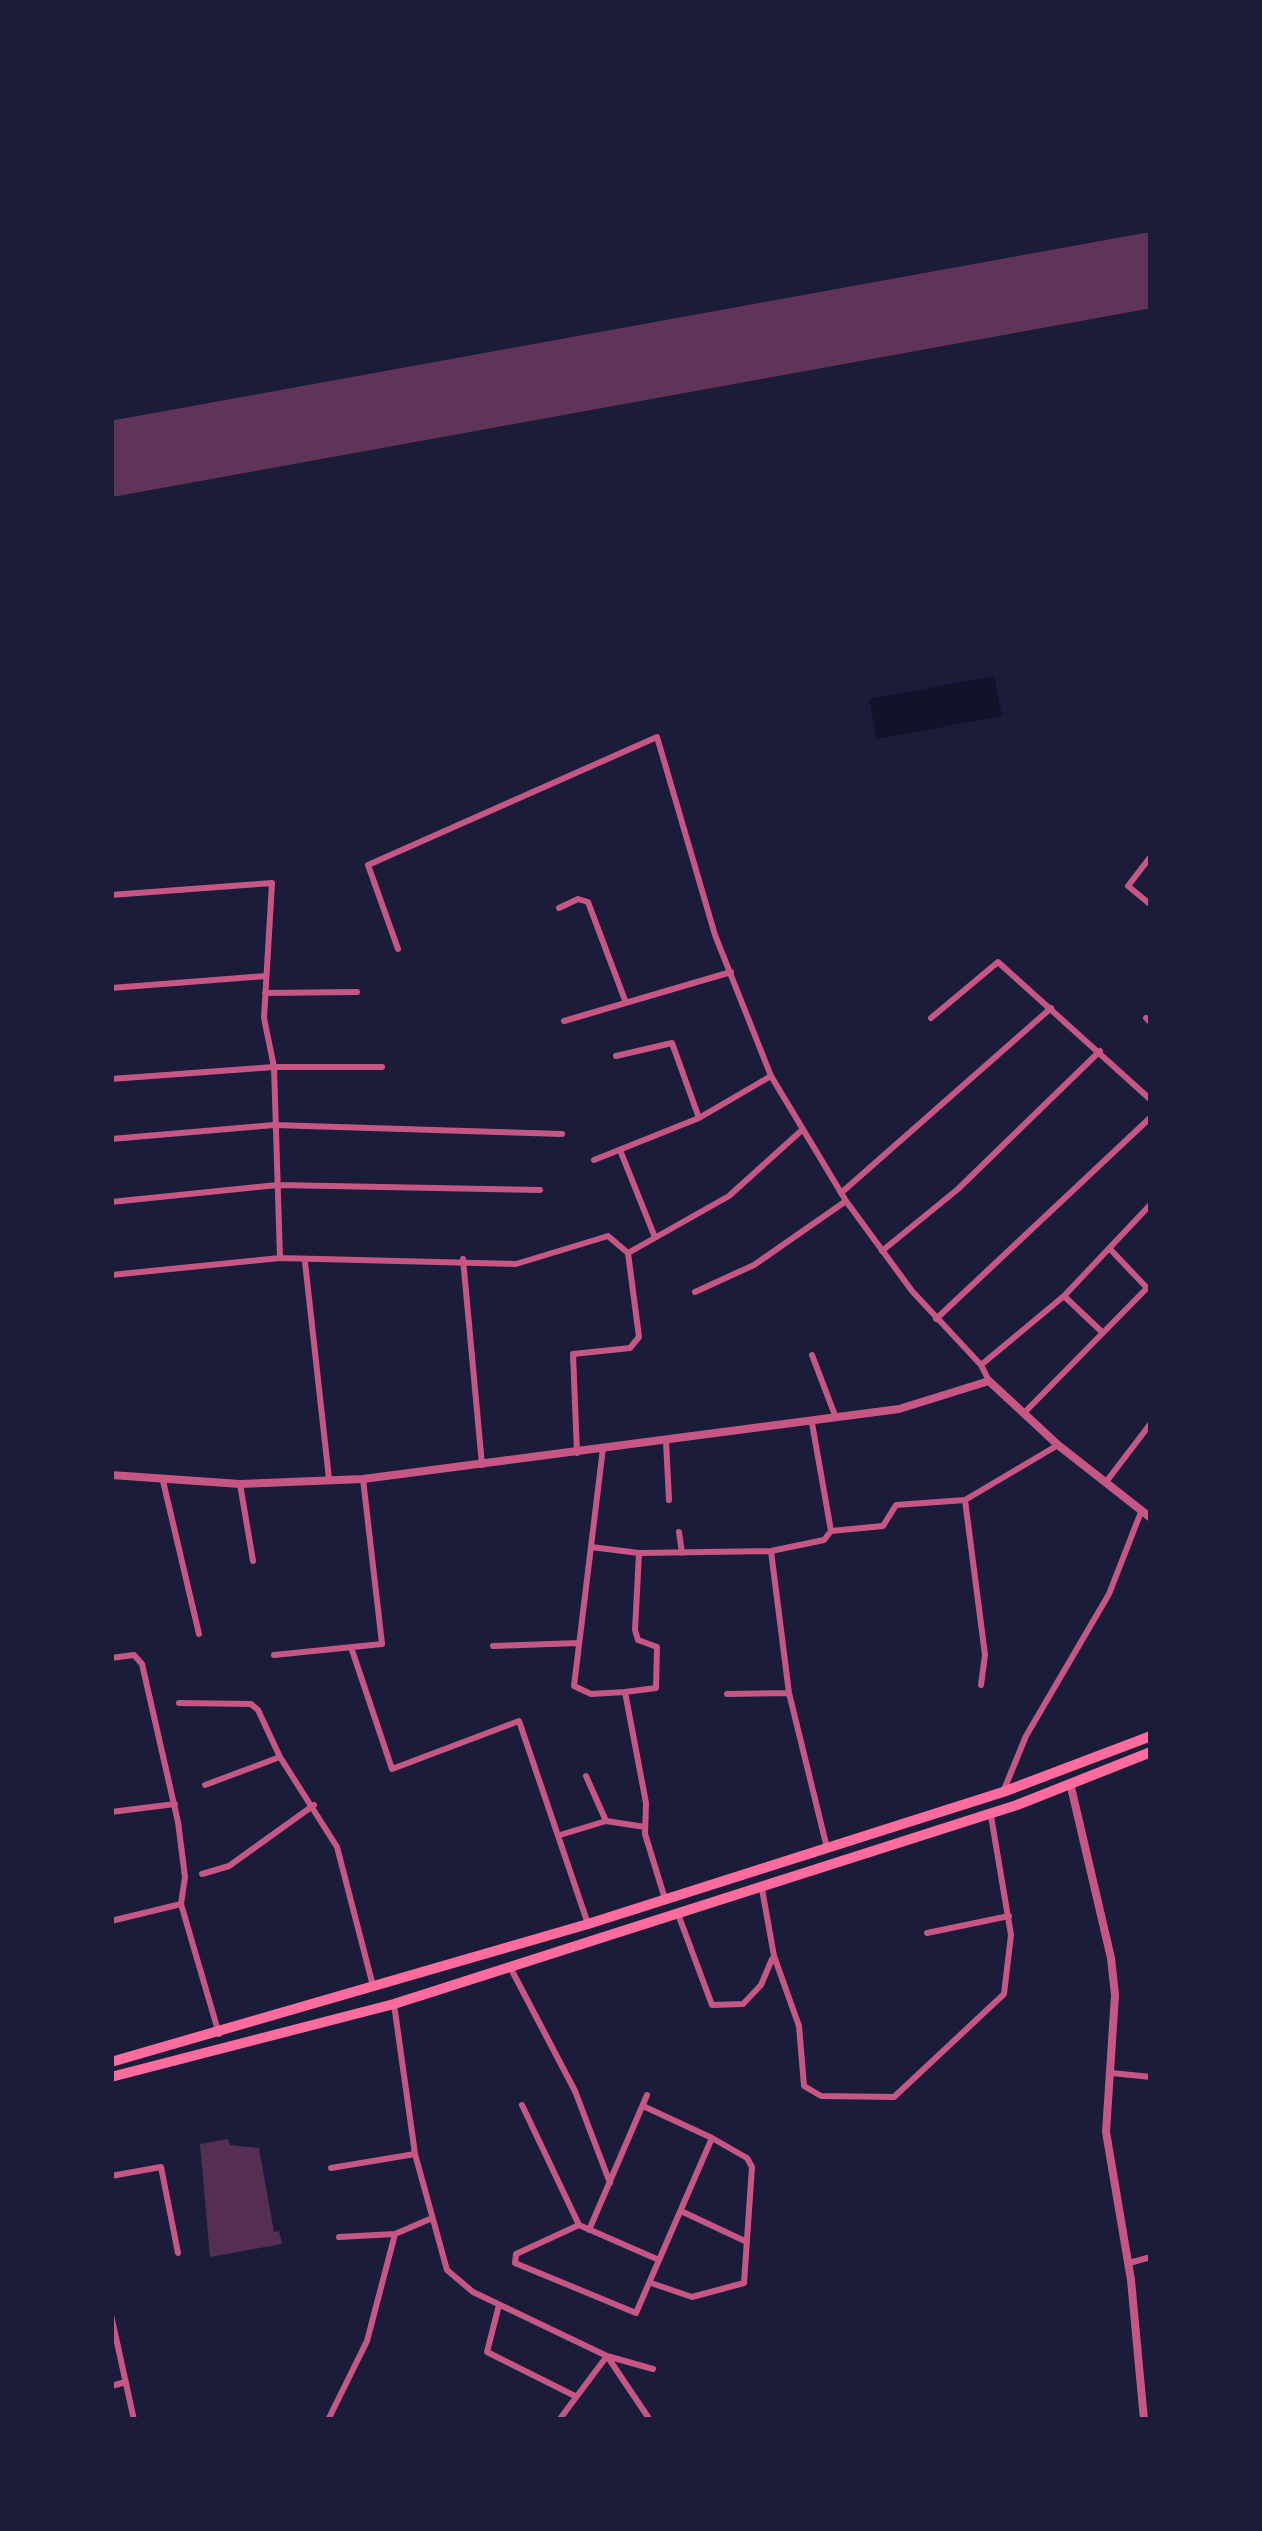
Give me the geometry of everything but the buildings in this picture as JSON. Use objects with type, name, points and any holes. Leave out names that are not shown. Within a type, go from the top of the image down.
[{"type":"highway","points":[[111,2062],[219,2035],[589,1924],[1003,1792],[1151,1736]]},
{"type":"highway","points":[[111,2077],[394,2004],[991,1814],[1071,1787],[1151,1752]]},
{"type":"highway","points":[[934,1815],[939,1829]]},
{"type":"highway","points":[[129,2058],[132,2072]]},
{"type":"street","points":[[398,949],[368,865],[657,737],[731,972],[771,1076],[844,1197],[936,1319],[981,1365],[989,1381],[1058,1445],[1151,1518]]},
{"type":"street","points":[[1151,856],[1128,886],[1151,905]]},
{"type":"street","points":[[111,895],[270,881],[265,1029],[274,1066],[280,1258]]},
{"type":"street","points":[[559,908],[578,899],[589,902],[626,1003]]},
{"type":"street","points":[[932,1018],[994,962],[1052,1008],[1151,1100]]},
{"type":"street","points":[[563,1021],[731,972]]},
{"type":"street","points":[[111,988],[266,976]]},
{"type":"street","points":[[265,993],[357,992]]},
{"type":"street","points":[[694,1292],[754,1265],[844,1197],[1052,1008]]},
{"type":"street","points":[[616,1056],[672,1043],[699,1118]]},
{"type":"street","points":[[882,1251],[958,1189],[1100,1051]]},
{"type":"street","points":[[111,1079],[274,1066],[382,1067]]},
{"type":"street","points":[[594,1160],[699,1118],[771,1076]]},
{"type":"street","points":[[936,1319],[1151,1117]]},
{"type":"street","points":[[111,1139],[274,1125],[562,1134]]},
{"type":"street","points":[[628,1252],[729,1196],[802,1130]]},
{"type":"street","points":[[620,1150],[654,1235]]},
{"type":"street","points":[[111,1202],[277,1185],[540,1190]]},
{"type":"street","points":[[981,1365],[1064,1296],[1151,1204]]},
{"type":"street","points":[[111,1275],[280,1258],[520,1263],[602,1236],[628,1252]]},
{"type":"street","points":[[1024,1413],[1147,1287],[1110,1250]]},
{"type":"street","points":[[577,1453],[572,1354],[630,1348],[639,1337],[628,1252]]},
{"type":"street","points":[[463,1259],[482,1465]]},
{"type":"street","points":[[305,1261],[329,1479]]},
{"type":"street","points":[[1064,1296],[1102,1333]]},
{"type":"street","points":[[812,1355],[836,1418]]},
{"type":"street","points":[[111,1475],[240,1484],[363,1479],[812,1423],[922,1405],[989,1381]]},
{"type":"street","points":[[812,1423],[831,1531]]},
{"type":"street","points":[[1106,1482],[1151,1423]]},
{"type":"street","points":[[666,1441],[669,1500]]},
{"type":"street","points":[[591,1547],[639,1553],[771,1551],[824,1540],[831,1531],[882,1527],[896,1505],[965,1500],[1058,1445]]},
{"type":"street","points":[[602,1448],[575,1688],[591,1694],[656,1688],[657,1647],[638,1640],[635,1630],[639,1553]]},
{"type":"street","points":[[274,1655],[352,1650],[383,1642],[363,1479]]},
{"type":"street","points":[[164,1481],[199,1634]]},
{"type":"street","points":[[240,1484],[253,1561]]},
{"type":"street","points":[[965,1500],[985,1655],[981,1685]]},
{"type":"street","points":[[1003,1792],[1026,1736],[1109,1594],[1141,1512]]},
{"type":"street","points":[[679,1532],[682,1553]]},
{"type":"street","points":[[771,1551],[789,1693],[827,1848]]},
{"type":"street","points":[[493,1646],[578,1643]]},
{"type":"street","points":[[352,1650],[392,1769],[515,1719],[589,1924]]},
{"type":"street","points":[[111,1658],[140,1658],[175,1804],[185,1877],[181,1904],[219,2035]]},
{"type":"street","points":[[625,1692],[645,1827],[665,1899]]},
{"type":"street","points":[[727,1694],[789,1693]]},
{"type":"street","points":[[179,1703],[251,1704],[337,1847],[374,1989]]},
{"type":"street","points":[[206,1784],[280,1757]]},
{"type":"street","points":[[586,1776],[606,1821]]},
{"type":"street","points":[[1071,1787],[1111,1958],[1115,1995],[1106,2132],[1129,2264],[1144,2420]]},
{"type":"street","points":[[111,1812],[175,1804]]},
{"type":"street","points":[[202,1874],[230,1866],[314,1805]]},
{"type":"street","points":[[762,1885],[774,1956],[799,2026],[807,2091],[893,2097],[1002,1999],[1009,1916],[991,1814]]},
{"type":"street","points":[[560,1834],[606,1821],[645,1827]]},
{"type":"street","points":[[111,1921],[181,1904]]},
{"type":"street","points":[[677,1912],[712,2006],[743,2004],[761,1985],[774,1956]]},
{"type":"street","points":[[927,1933],[1009,1916]]},
{"type":"street","points":[[510,1967],[575,2091],[610,2183]]},
{"type":"street","points":[[394,2004],[415,2155],[447,2270],[463,2287],[499,2305],[607,2356],[653,2369]]},
{"type":"street","points":[[1107,2073],[1151,2077]]},
{"type":"street","points":[[589,2230],[647,2096]]},
{"type":"street","points":[[522,2105],[579,2225],[659,2260]]},
{"type":"street","points":[[643,2106],[712,2138],[751,2163],[742,2284],[692,2297],[652,2283]]},
{"type":"street","points":[[579,2225],[516,2254],[515,2263],[633,2314],[652,2283],[712,2138]]},
{"type":"street","points":[[331,2168],[415,2155]]},
{"type":"street","points":[[111,2176],[161,2167],[178,2253]]},
{"type":"street","points":[[683,2212],[747,2242]]},
{"type":"street","points":[[339,2237],[395,2234],[430,2219]]},
{"type":"street","points":[[328,2420],[362,2355],[395,2234]]},
{"type":"street","points":[[1129,2264],[1151,2257]]},
{"type":"street","points":[[499,2305],[487,2352],[573,2396]]},
{"type":"street","points":[[111,2315],[136,2420],[169,2420]]},
{"type":"street","points":[[559,2420],[607,2356]]},
{"type":"street","points":[[607,2356],[650,2420]]},
{"type":"street","points":[[111,2386],[126,2382]]},
{"type":"shaded area","points":[[994,676],[1002,716],[877,739],[869,699]]},
{"type":"runway","points":[[111,459],[1151,270]]}]
